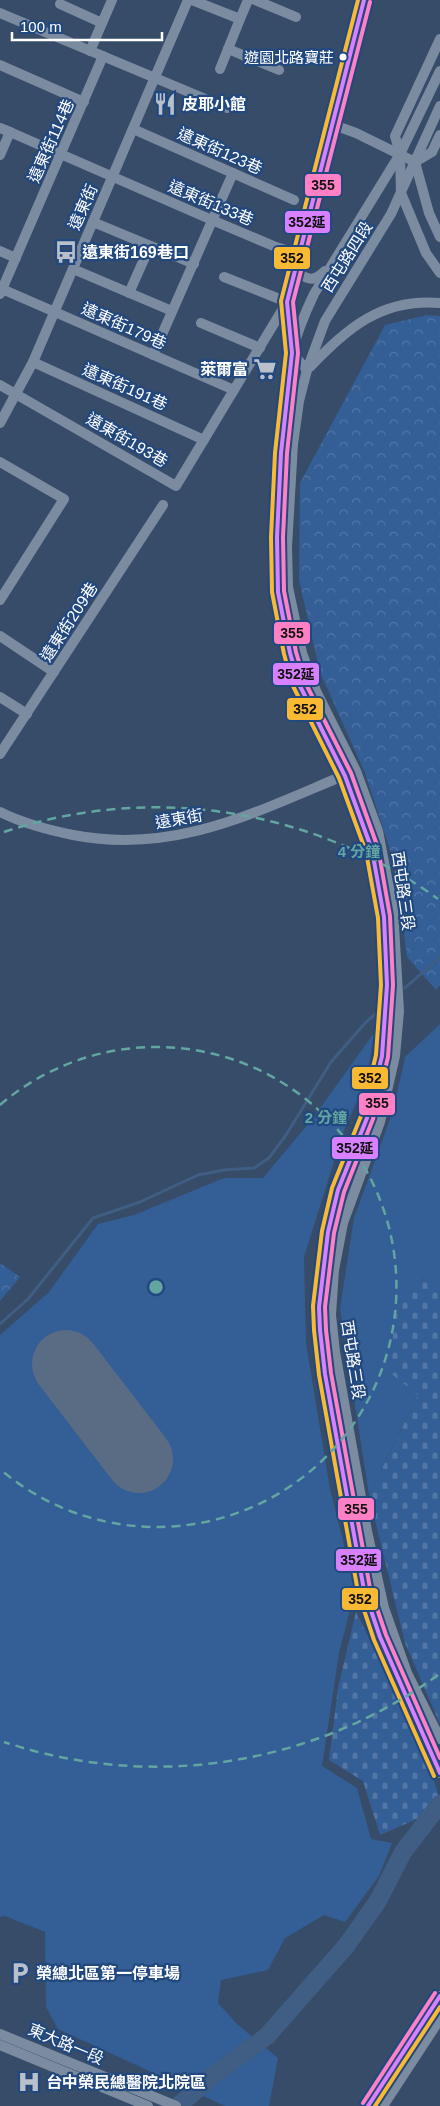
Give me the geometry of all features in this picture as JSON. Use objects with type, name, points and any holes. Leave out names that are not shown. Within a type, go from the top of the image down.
[{"type":"street","points":[[90,51],[112,0]]},
{"type":"street","name":"遠東街","points":[[0,423],[32,362],[188,0]]},
{"type":"street","points":[[192,0],[240,20]]},
{"type":"street","points":[[220,69],[248,0]]},
{"type":"street","points":[[255,0],[296,17]]},
{"type":"street","points":[[364,0],[331,124],[288,302],[292,354],[308,370],[348,330],[366,318],[398,306],[440,303]]},
{"type":"street","points":[[60,4],[102,23]]},
{"type":"street","points":[[0,13],[227,108]]},
{"type":"street","points":[[440,39],[394,136],[400,154],[400,193],[426,253],[440,273]]},
{"type":"street","points":[[228,49],[279,70]]},
{"type":"street","name":"遠東街114巷","points":[[1,291],[104,56]]},
{"type":"street","points":[[0,65],[84,102]]},
{"type":"street","name":"西屯路四段","points":[[292,354],[304,314],[314,294],[400,154],[440,71]]},
{"type":"street","name":"西屯路四段","points":[[308,370],[325,321],[372,246],[400,193],[440,106]]},
{"type":"street","points":[[331,124],[350,130],[415,162],[429,213],[440,237]]},
{"type":"street","name":"遠東街123巷","points":[[133,129],[294,200]]},
{"type":"street","points":[[0,155],[5,130]]},
{"type":"street","name":"遠東街133巷","points":[[5,130],[276,247],[299,254]]},
{"type":"street","name":"西屯路四段","points":[[415,162],[432,152],[440,135]]},
{"type":"street","points":[[153,355],[233,173]]},
{"type":"street","points":[[93,222],[194,264]]},
{"type":"street","points":[[130,293],[150,246]]},
{"type":"street","points":[[0,251],[16,258]]},
{"type":"street","points":[[299,254],[300,274],[307,279],[315,279],[337,259]]},
{"type":"street","points":[[73,269],[172,311]]},
{"type":"street","points":[[224,276],[288,302]]},
{"type":"street","name":"遠東街179巷","points":[[1,291],[234,390]]},
{"type":"street","points":[[204,440],[288,302]]},
{"type":"street","points":[[201,323],[260,348]]},
{"type":"street","name":"西屯路三段","points":[[292,354],[281,453],[277,537],[278,592],[290,653],[300,684],[345,776],[372,850],[384,917],[387,985],[382,1056],[367,1118],[338,1190],[328,1232],[320,1298],[320,1330],[364,1590],[380,1637],[440,1773]]},
{"type":"street","name":"遠東街191巷","points":[[32,362],[204,440]]},
{"type":"street","name":"西屯路三段","points":[[308,370],[299,401],[293,444],[288,587],[302,654],[312,681],[356,771],[378,831],[387,868],[393,909],[399,1011],[395,1056],[380,1122],[343,1223],[334,1270],[331,1315],[335,1352],[367,1531],[384,1608],[407,1673],[440,1739]]},
{"type":"street","points":[[0,385],[17,393]]},
{"type":"street","name":"遠東街193巷","points":[[17,393],[176,486],[204,440]]},
{"type":"street","points":[[0,462],[64,499],[0,600]]},
{"type":"street","name":"遠東街209巷","points":[[0,754],[163,505]]},
{"type":"street","points":[[0,636],[54,672]]},
{"type":"street","points":[[0,697],[27,714]]},
{"type":"street","name":"遠東街","points":[[0,812],[29,824],[85,837],[123,840],[161,839],[199,832],[236,821],[356,771]]},
{"type":"street","points":[[368,2106],[440,1996]]},
{"type":"street","points":[[383,2106],[440,2019]]},
{"type":"street","name":"東大路一段","points":[[0,2034],[172,2105]]},
{"type":"street","name":"東大路一段","points":[[0,2044],[148,2106]]},
{"type":"green space","points":[[427,315],[440,316],[440,985],[436,990],[407,957],[396,868],[365,773],[320,672],[299,580],[300,483],[385,325]]},
{"type":"green space","points":[[440,1024],[440,1286],[418,1277],[418,1395],[369,1495],[340,1309],[354,1218],[393,1111],[405,1057]]},
{"type":"green space","points":[[374,1033],[367,1077],[343,1133],[304,1257],[306,1343],[330,1489],[355,1590],[339,1653],[322,1766],[357,1788],[371,1839],[392,1843],[379,1876],[345,1922],[324,1915],[285,1938],[268,1970],[221,1980],[218,2003],[237,2024],[278,2058],[269,2106],[225,2106],[58,2029],[46,2007],[45,1932],[5,1916],[0,1917],[0,1335],[49,1292],[98,1224],[134,1215],[224,1178],[263,1178],[313,1118]]},
{"type":"green space","points":[[0,1263],[20,1277],[0,1301]]},
{"type":"green space","points":[[418,1277],[440,1286],[440,1724],[405,1643],[369,1495],[418,1395],[389,1372],[396,1308]]},
{"type":"green space","points":[[356,1612],[418,1744],[435,1784],[440,1809],[380,1835],[363,1781],[329,1760],[338,1688]]},
{"type":"waterway","points":[[405,988],[440,957]]},
{"type":"waterway","points":[[0,1324],[28,1299],[93,1218],[140,1202],[198,1175],[224,1170],[254,1168],[269,1158],[286,1135],[331,1062],[366,1022],[381,1009]]},
{"type":"waterway","points":[[178,2106],[215,2074],[267,2036],[346,1946],[378,1901],[403,1852],[440,1804]]},
{"type":"runway","points":[[66,1364],[139,1459]]},
{"type":"transit line","name":"352","points":[[358,0],[281,301],[286,353],[275,453],[271,537],[272,592],[284,654],[293,686],[339,778],[366,852],[378,918],[381,985],[376,1055],[361,1116],[332,1188],[322,1231],[313,1306],[314,1330],[319,1375],[358,1592],[374,1640],[434,1776]]},
{"type":"transit line","name":"352延","points":[[364,0],[287,302],[292,353],[281,453],[277,537],[278,592],[290,653],[299,684],[345,776],[372,850],[384,917],[387,985],[382,1056],[367,1118],[338,1190],[328,1232],[319,1307],[320,1330],[325,1374],[364,1590],[380,1637],[440,1773]]},
{"type":"transit line","name":"355","points":[[370,2],[293,302],[298,353],[287,453],[283,537],[284,591],[296,652],[305,682],[351,773],[378,848],[390,916],[393,985],[388,1057],[373,1119],[344,1192],[334,1233],[325,1307],[326,1330],[331,1373],[370,1588],[386,1635],[440,1758]]},
{"type":"transit line","name":"355","points":[[363,2103],[435,1993]]},
{"type":"transit line","name":"352延","points":[[368,2106],[440,1996]]},
{"type":"transit line","name":"352","points":[[375,2106],[440,2007]]},
{"type":"place","name":"遊園北路寶莊","points":[[343,57]]},
{"type":"place","name":"皮耶小館","points":[[165,104]]},
{"type":"place","name":"遠東街169巷口","points":[[66,252]]},
{"type":"place","name":"萊爾富","points":[[265,369]]},
{"type":"place","name":"榮總北區第一停車場","points":[[20,1973]]},
{"type":"place","name":"台中榮民總醫院北院區","points":[[29,2082]]}]
